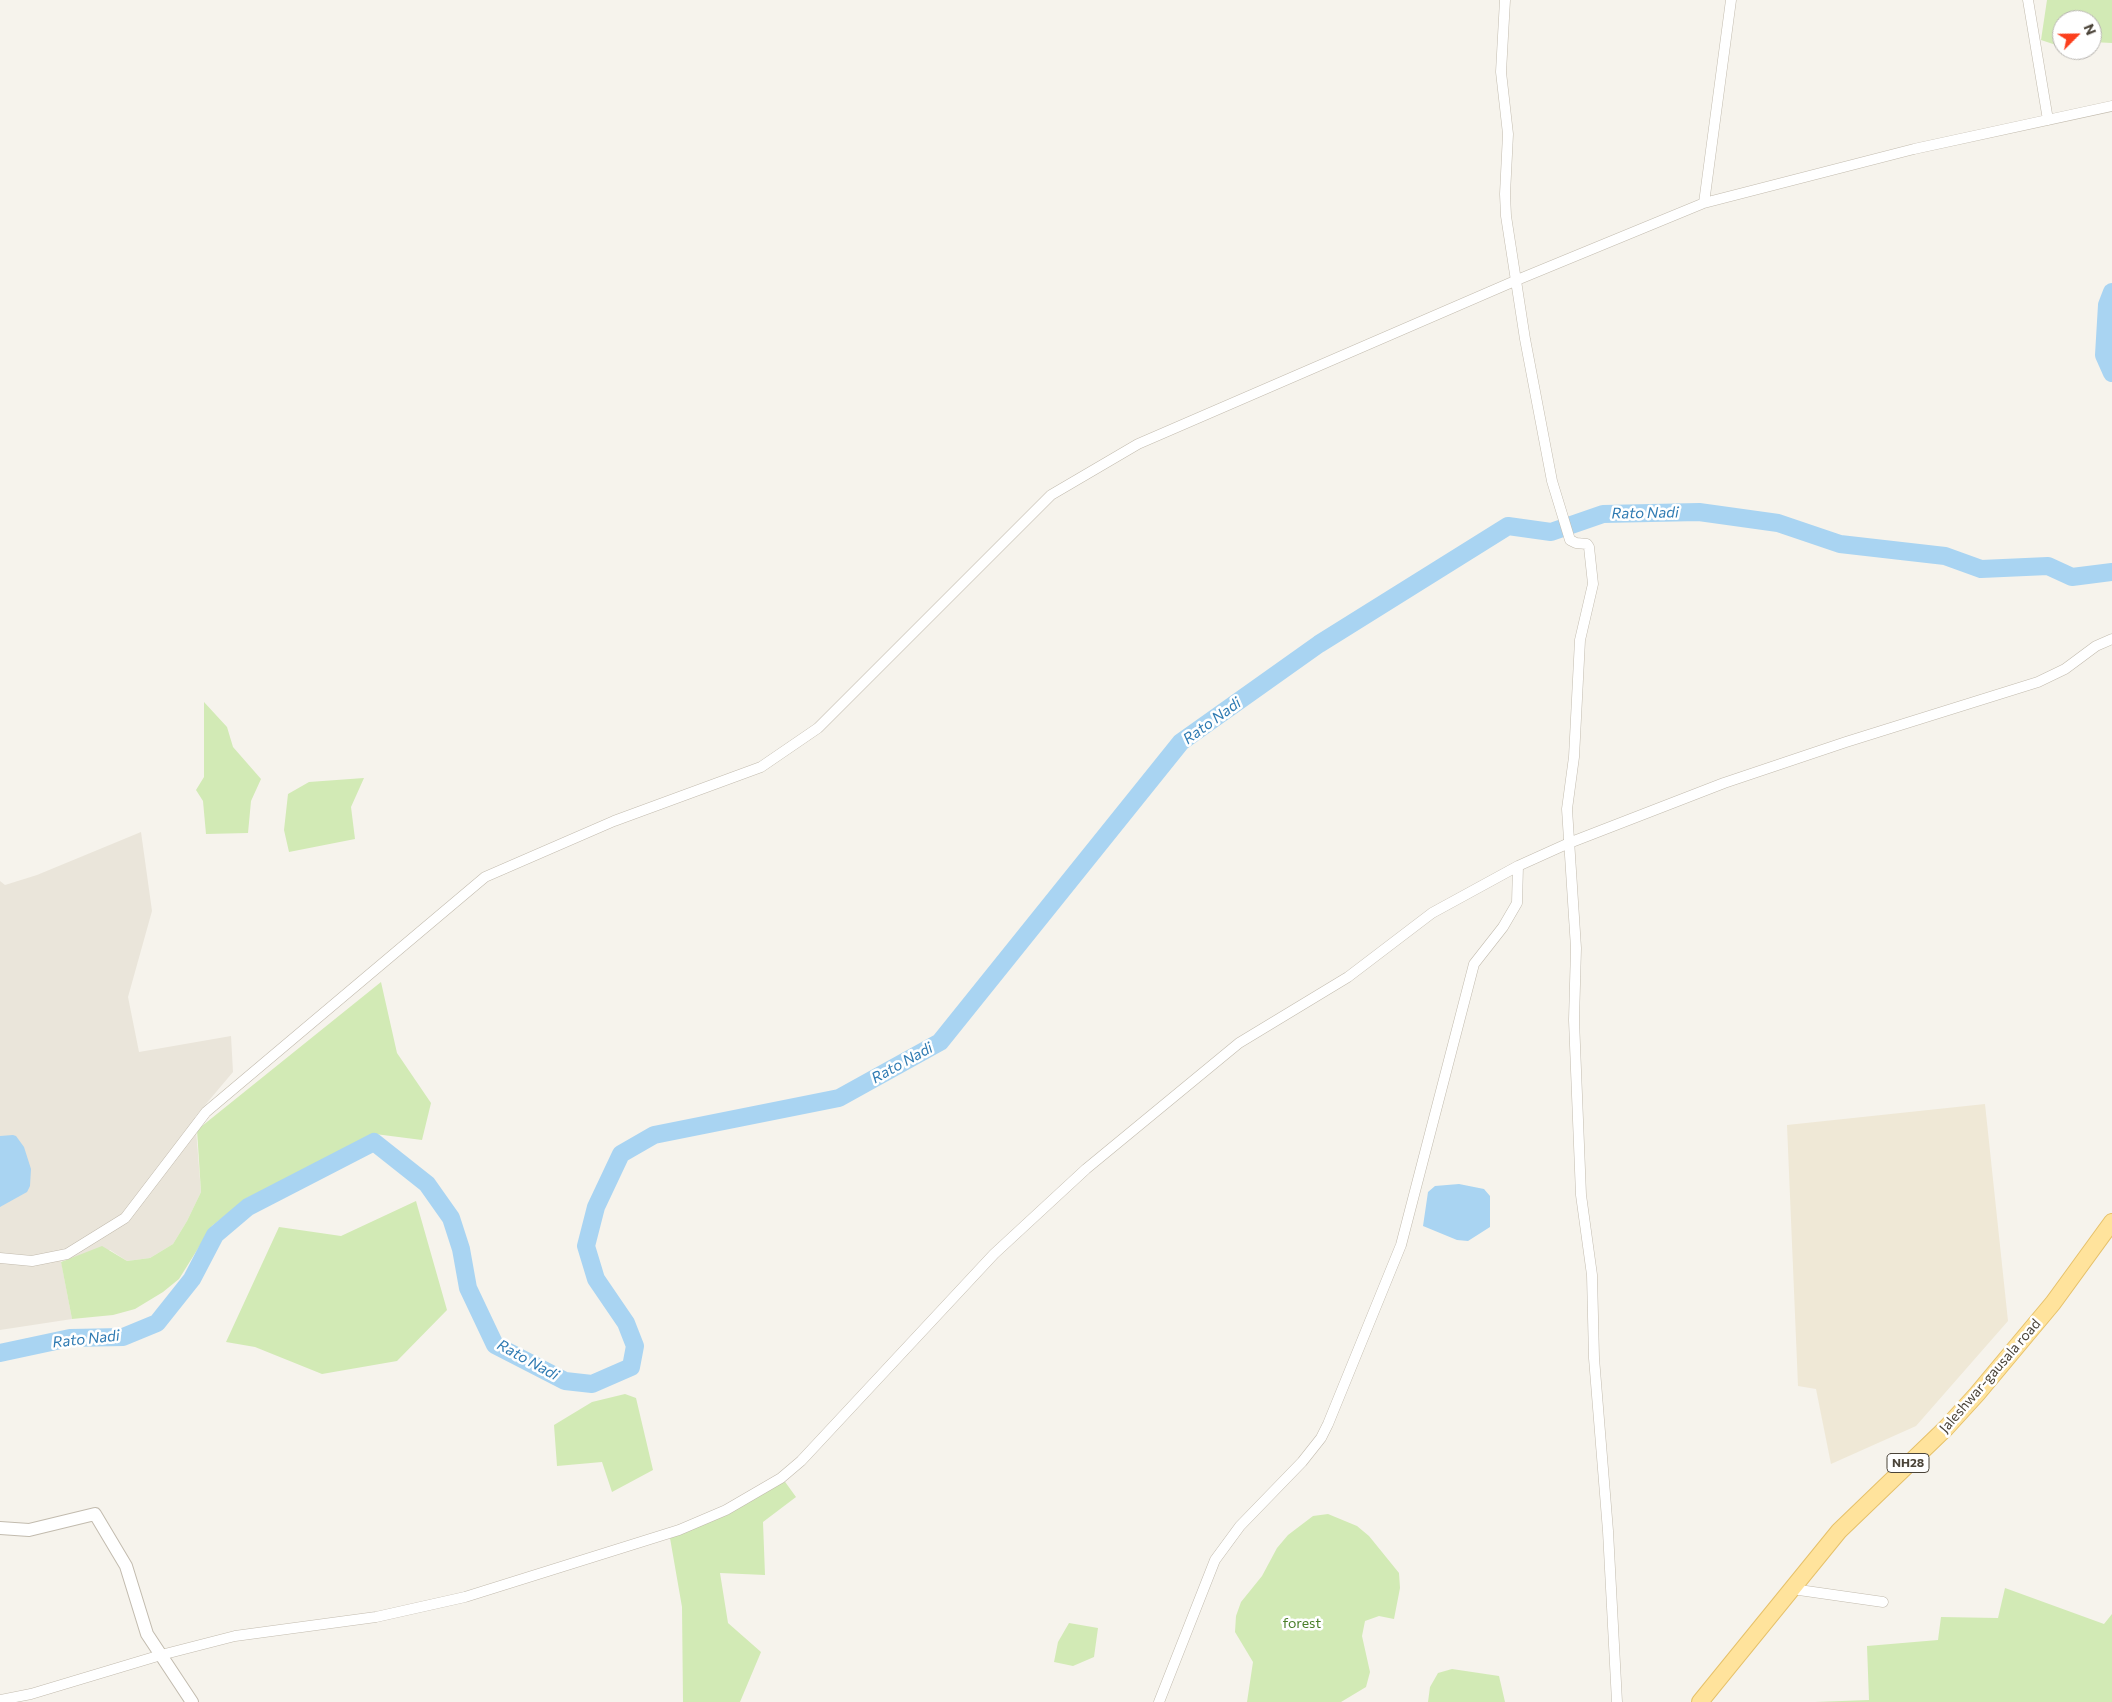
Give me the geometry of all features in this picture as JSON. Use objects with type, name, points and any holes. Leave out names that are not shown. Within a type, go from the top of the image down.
[{"type":"main road","name":"Jaleshwar-gausala road","points":[[1700,1702],[1839,1531],[1946,1428],[1977,1394],[2053,1303],[2112,1222]]},
{"type":"street","points":[[1504,0],[1501,58],[1503,106],[1508,134],[1505,194],[1506,216],[1517,280],[1524,339],[1552,481],[1570,540],[1576,543],[1587,544],[1589,547],[1593,584],[1580,640],[1574,757],[1567,809],[1576,948],[1574,1020],[1581,1196],[1592,1275],[1594,1358],[1608,1530],[1617,1702]]},
{"type":"street","points":[[1704,203],[1731,0]]},
{"type":"street","points":[[2028,0],[2048,120]]},
{"type":"street","points":[[0,1258],[32,1261],[67,1254],[126,1218],[206,1112],[485,877],[614,821],[761,767],[818,728],[1051,495],[1138,444],[1517,280],[1704,203],[1914,150],[2112,106]]},
{"type":"street","points":[[0,1700],[31,1694],[161,1655],[235,1636],[376,1617],[465,1597],[700,1522],[781,1478],[801,1460],[994,1254],[1039,1211],[1239,1042],[1348,977],[1432,912],[1518,866],[1569,843],[1724,783],[2038,682],[2065,669],[2096,646],[2112,639]]},
{"type":"street","points":[[1159,1702],[1215,1560],[1240,1526],[1302,1462],[1321,1438],[1328,1424],[1401,1245],[1474,964],[1502,927],[1517,903],[1518,866]]},
{"type":"street","points":[[0,1528],[29,1530],[95,1514],[126,1566],[147,1634],[192,1702]]},
{"type":"street","points":[[1792,1589],[1883,1602]]},
{"type":"shaded area","points":[[141,832],[152,911],[128,997],[139,1052],[231,1036],[233,1072],[195,1117],[201,1192],[173,1244],[150,1258],[127,1261],[110,1250],[61,1261],[72,1319],[0,1330],[0,881],[5,885],[37,875]]},
{"type":"shaded area","points":[[1985,1104],[2008,1321],[1916,1426],[1831,1464],[1816,1389],[1798,1386],[1787,1125]]},
{"type":"green space","points":[[2047,0],[2112,0],[2112,43],[2102,42],[2102,10],[2052,10],[2052,44],[2041,40]]},
{"type":"green space","points":[[204,702],[227,727],[233,747],[261,779],[251,801],[248,833],[206,834],[203,801],[196,790],[204,777]]},
{"type":"green space","points":[[364,778],[351,807],[355,839],[289,852],[284,830],[288,794],[309,782]]},
{"type":"green space","points":[[381,982],[397,1053],[431,1103],[422,1140],[375,1134],[247,1198],[212,1226],[179,1279],[163,1292],[135,1309],[113,1315],[72,1319],[61,1262],[102,1246],[127,1261],[150,1258],[173,1244],[201,1192],[197,1130]]},
{"type":"green space","points":[[416,1201],[447,1310],[397,1361],[322,1374],[255,1347],[226,1342],[279,1227],[341,1236]]},
{"type":"green space","points":[[625,1394],[636,1398],[653,1470],[612,1492],[602,1462],[557,1466],[554,1425],[592,1402]]},
{"type":"green space","points":[[783,1479],[796,1497],[763,1522],[765,1575],[720,1573],[728,1623],[761,1652],[740,1702],[683,1702],[682,1607],[670,1538]]},
{"type":"green space","name":"forest","points":[[1328,1514],[1357,1526],[1369,1536],[1399,1573],[1400,1588],[1394,1619],[1379,1616],[1365,1621],[1362,1636],[1370,1672],[1366,1687],[1341,1702],[1247,1702],[1253,1662],[1235,1632],[1236,1616],[1241,1602],[1262,1576],[1277,1548],[1288,1535],[1313,1516]]},
{"type":"green space","points":[[2005,1588],[2104,1624],[2112,1614],[2112,1702],[1815,1702],[1869,1700],[1867,1646],[1938,1640],[1941,1617],[1998,1618]]},
{"type":"green space","points":[[1069,1623],[1098,1628],[1094,1657],[1073,1666],[1054,1662],[1058,1642]]},
{"type":"green space","points":[[1452,1669],[1499,1676],[1505,1702],[1428,1702],[1430,1687],[1438,1673]]},
{"type":"water","points":[[0,1136],[16,1136],[24,1147],[31,1169],[30,1186],[27,1192],[0,1207]]},
{"type":"water","points":[[1459,1184],[1484,1189],[1490,1196],[1490,1227],[1468,1241],[1457,1240],[1423,1226],[1428,1192],[1435,1186]]},
{"type":"waterway","name":"Rato Nadi","points":[[2112,292],[2107,305],[2104,355],[2112,373]]},
{"type":"waterway","name":"Rato Nadi","points":[[0,1353],[70,1338],[123,1337],[157,1323],[192,1279],[215,1235],[248,1207],[374,1142],[427,1184],[451,1218],[461,1249],[468,1288],[495,1345],[565,1381],[592,1384],[631,1367],[635,1346],[626,1323],[596,1279],[586,1246],[596,1207],[621,1154],[654,1135],[839,1098],[940,1042],[1181,742],[1319,644],[1508,526],[1551,532],[1603,514],[1699,512],[1778,523],[1840,544],[1945,556],[1981,569],[2048,566],[2072,577],[2112,572]]}]
